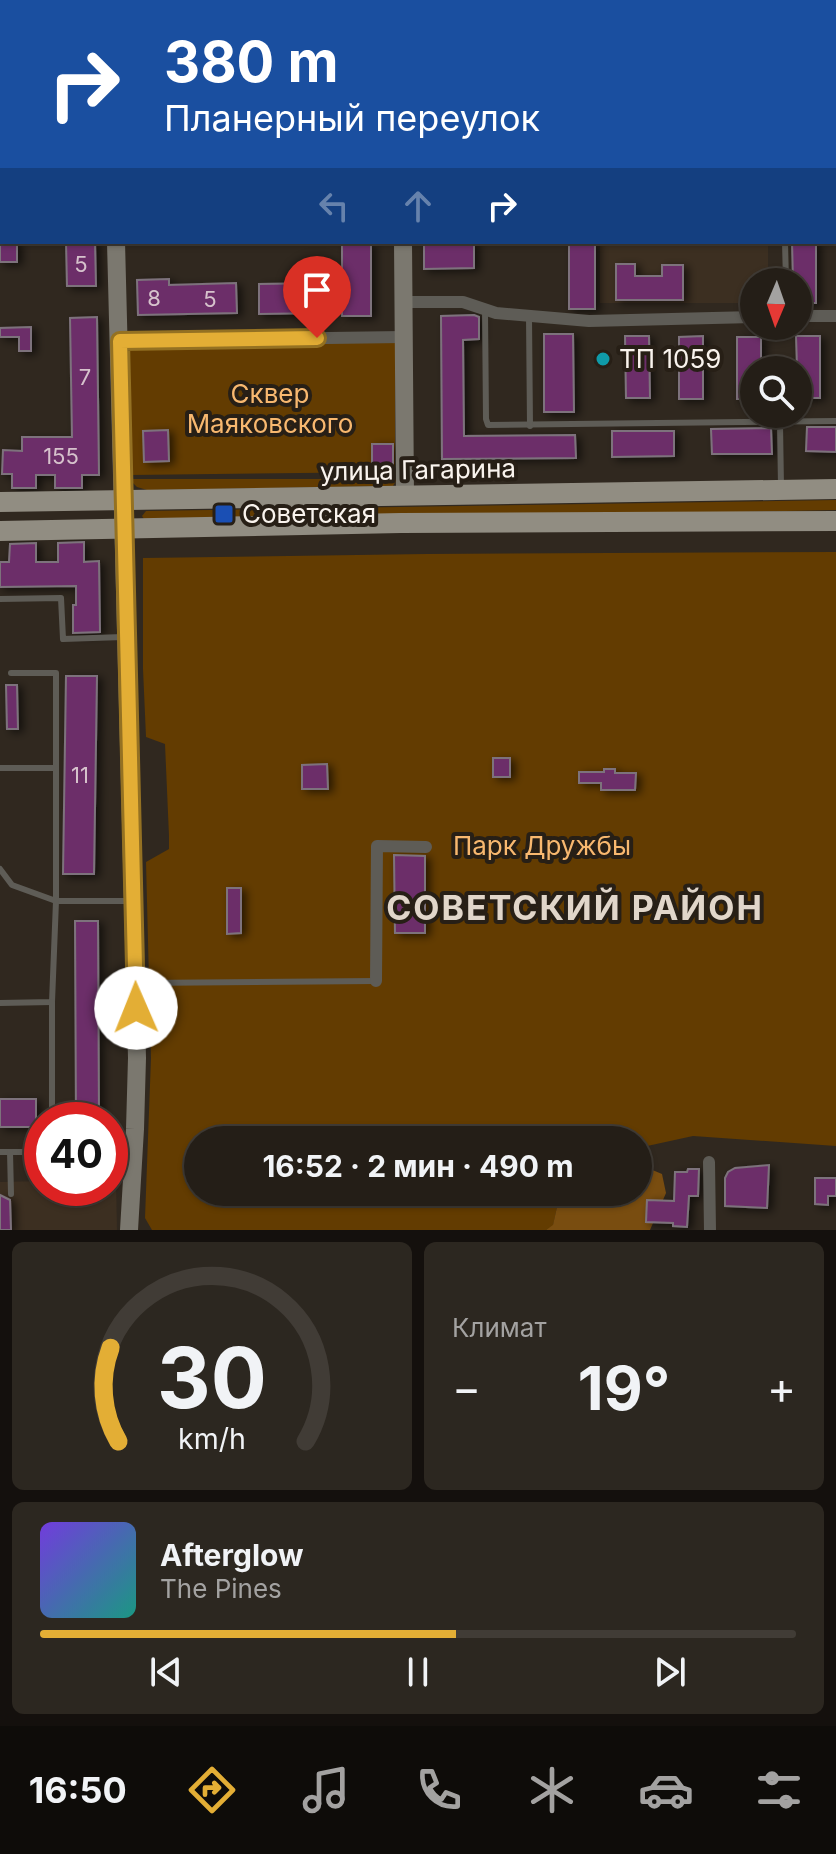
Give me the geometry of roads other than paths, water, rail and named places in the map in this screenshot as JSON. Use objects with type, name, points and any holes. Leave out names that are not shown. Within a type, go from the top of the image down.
[{"type":"main road","name":"улица Гагарина","points":[[0,502],[836,489]]},
{"type":"main road","name":"улица Гагарина","points":[[0,531],[401,523],[836,521]]},
{"type":"street","points":[[116,244],[136,983],[135,1129],[129,1230]]},
{"type":"street","points":[[403,244],[405,496]]},
{"type":"street","points":[[403,302],[456,301],[496,313],[589,321],[740,317]]},
{"type":"street","points":[[812,316],[836,316]]},
{"type":"street","points":[[120,341],[403,337]]},
{"type":"street","points":[[376,981],[377,846],[426,847]]},
{"type":"street","points":[[709,1162],[710,1230]]},
{"type":"lane","points":[[785,244],[786,268]]},
{"type":"lane","points":[[485,309],[488,425],[740,423]]},
{"type":"lane","points":[[529,316],[530,426]]},
{"type":"lane","points":[[812,422],[836,421]]},
{"type":"lane","points":[[780,428],[781,490]]},
{"type":"lane","points":[[0,599],[61,598],[63,639],[126,637]]},
{"type":"lane","points":[[11,673],[56,673],[52,1102]]},
{"type":"lane","points":[[0,768],[55,768]]},
{"type":"lane","points":[[0,869],[12,885],[56,901],[133,901]]},
{"type":"lane","points":[[136,983],[376,981]]},
{"type":"lane","points":[[0,1003],[52,1002]]},
{"type":"lane","points":[[0,1152],[24,1152]]},
{"type":"lane","points":[[10,1152],[11,1194]]},
{"type":"place","name":"ТП 1059","points":[[603,359]]},
{"type":"place","name":"Советская","points":[[224,514]]},
{"type":"district","name":"СОВЕТСКИЙ РАЙОН","points":[[575,908]]},
{"type":"park label","name":"Сквер Маяковского","points":[[270,409]]},
{"type":"park label","name":"Парк Дружбы","points":[[542,846]]}]
